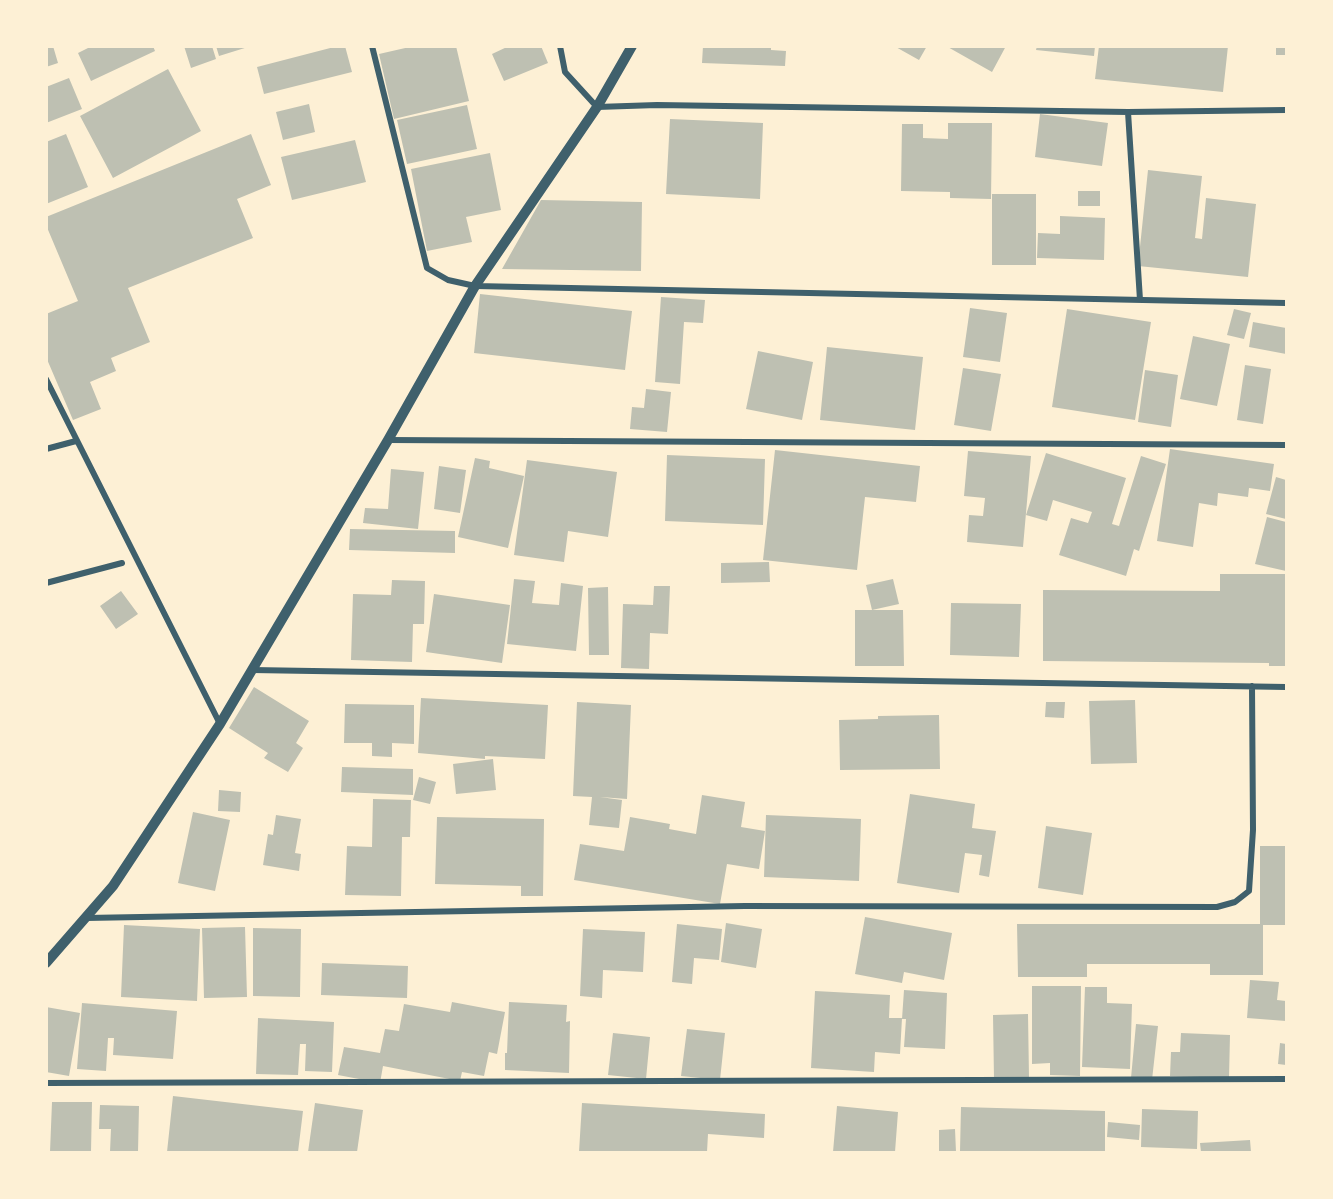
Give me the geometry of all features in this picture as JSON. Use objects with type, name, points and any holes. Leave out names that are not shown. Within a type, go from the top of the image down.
[{"type":"street","points":[[372,46],[427,268],[448,280],[475,286],[1287,303]]},
{"type":"street","points":[[560,46],[565,72],[597,107],[657,105],[1128,112],[1287,110]]},
{"type":"street","points":[[46,963],[113,886],[220,724],[388,440],[475,286],[597,107],[632,46]]},
{"type":"street","points":[[1128,112],[1140,300]]},
{"type":"street","points":[[46,379],[220,724]]},
{"type":"street","points":[[388,440],[1287,445]]},
{"type":"street","points":[[46,449],[76,441]]},
{"type":"street","points":[[46,583],[122,563]]},
{"type":"street","points":[[252,670],[1287,687]]},
{"type":"street","points":[[85,918],[745,906],[1217,908],[1235,902],[1250,891],[1253,830],[1252,686]]},
{"type":"street","points":[[46,1083],[1287,1079]]},
{"type":"building","points":[[46,46],[53,46],[58,63],[46,67]]},
{"type":"building","points":[[92,46],[153,46],[155,51],[91,81],[78,53]]},
{"type":"building","points":[[184,46],[212,46],[216,59],[191,68]]},
{"type":"building","points":[[216,46],[248,46],[248,47],[219,56]]},
{"type":"building","points":[[345,46],[352,72],[264,94],[257,67]]},
{"type":"building","points":[[414,46],[456,46],[469,101],[394,119],[379,54]]},
{"type":"building","points":[[509,46],[541,46],[548,63],[504,81],[492,54]]},
{"type":"building","points":[[703,46],[771,46],[771,50],[786,51],[785,66],[702,63]]},
{"type":"building","points":[[894,46],[927,46],[919,60]]},
{"type":"building","points":[[946,46],[1006,46],[992,72]]},
{"type":"building","points":[[1037,46],[1095,46],[1094,56],[1036,50]]},
{"type":"building","points":[[1099,46],[1228,46],[1223,92],[1095,79]]},
{"type":"building","points":[[1276,46],[1286,46],[1286,55],[1276,55]]},
{"type":"building","points":[[168,69],[201,131],[113,178],[80,116]]},
{"type":"building","points":[[69,78],[82,109],[46,123],[46,87]]},
{"type":"building","points":[[309,104],[315,132],[283,140],[276,112]]},
{"type":"building","points":[[467,105],[477,149],[407,164],[397,120]]},
{"type":"building","points":[[1040,114],[1108,123],[1102,166],[1035,157]]},
{"type":"building","points":[[670,119],[763,123],[760,199],[666,194]]},
{"type":"building","points":[[948,123],[992,123],[991,199],[950,198],[950,192],[901,191],[902,124],[923,124],[923,138],[948,139]]},
{"type":"building","points":[[66,134],[88,187],[46,204],[46,142]]},
{"type":"building","points":[[251,134],[271,185],[237,199],[253,238],[128,288],[150,342],[111,358],[116,371],[90,382],[101,409],[73,420],[46,357],[46,314],[78,301],[46,225],[46,217]]},
{"type":"building","points":[[355,140],[366,182],[292,200],[281,157]]},
{"type":"building","points":[[490,153],[501,210],[466,217],[472,242],[427,251],[411,169]]},
{"type":"building","points":[[1148,170],[1202,176],[1195,238],[1202,239],[1206,198],[1256,204],[1248,277],[1138,266]]},
{"type":"building","points":[[1078,191],[1100,191],[1100,206],[1078,206]]},
{"type":"building","points":[[992,194],[1036,194],[1036,265],[992,265]]},
{"type":"building","points":[[541,200],[642,202],[641,271],[502,269]]},
{"type":"building","points":[[1060,216],[1105,218],[1104,260],[1037,258],[1038,233],[1060,234]]},
{"type":"building","points":[[480,294],[632,311],[625,370],[474,353]]},
{"type":"building","points":[[661,297],[705,300],[703,323],[684,322],[680,384],[655,382]]},
{"type":"building","points":[[970,308],[1007,313],[1000,362],[963,357]]},
{"type":"building","points":[[1067,309],[1151,322],[1135,420],[1052,407]]},
{"type":"building","points":[[1234,309],[1251,313],[1244,339],[1227,335]]},
{"type":"building","points":[[1253,322],[1286,328],[1286,354],[1249,347]]},
{"type":"building","points":[[1193,336],[1230,344],[1217,406],[1180,399]]},
{"type":"building","points":[[827,347],[923,357],[915,430],[820,420]]},
{"type":"building","points":[[758,351],[813,362],[802,420],[746,409]]},
{"type":"building","points":[[1245,365],[1271,369],[1263,424],[1237,420]]},
{"type":"building","points":[[963,368],[1001,374],[991,431],[954,425]]},
{"type":"building","points":[[1145,370],[1178,375],[1171,427],[1138,422]]},
{"type":"building","points":[[646,389],[671,392],[667,432],[630,429],[632,407],[644,408]]},
{"type":"building","points":[[1170,449],[1274,464],[1270,491],[1249,488],[1248,497],[1218,493],[1217,506],[1199,503],[1193,547],[1157,541]]},
{"type":"building","points":[[775,450],[920,466],[916,502],[865,497],[857,570],[763,560]]},
{"type":"building","points":[[968,451],[1031,456],[1023,547],[967,542],[969,515],[983,516],[985,498],[964,496]]},
{"type":"building","points":[[1046,453],[1126,478],[1112,524],[1119,526],[1141,456],[1166,464],[1139,551],[1134,549],[1126,576],[1059,555],[1071,518],[1088,523],[1092,512],[1053,500],[1047,521],[1026,515]]},
{"type":"building","points":[[667,455],[765,459],[763,525],[665,521]]},
{"type":"building","points":[[475,458],[490,461],[489,468],[524,476],[508,548],[458,537]]},
{"type":"building","points":[[527,460],[617,472],[608,537],[568,531],[564,562],[514,555]]},
{"type":"building","points":[[439,466],[466,470],[460,513],[434,509]]},
{"type":"building","points":[[391,469],[424,472],[418,529],[363,523],[365,508],[388,509]]},
{"type":"building","points":[[1276,477],[1286,480],[1286,519],[1266,514]]},
{"type":"building","points":[[1267,517],[1286,522],[1286,571],[1255,564]]},
{"type":"building","points":[[350,529],[455,531],[455,553],[349,550]]},
{"type":"building","points":[[769,562],[770,582],[721,583],[721,563]]},
{"type":"building","points":[[1220,574],[1286,574],[1286,666],[1269,666],[1269,663],[1043,661],[1043,590],[1220,591]]},
{"type":"building","points":[[514,579],[535,581],[532,603],[559,605],[561,583],[583,586],[576,651],[507,644]]},
{"type":"building","points":[[893,579],[899,604],[872,610],[866,585]]},
{"type":"building","points":[[392,580],[425,581],[424,624],[413,624],[412,662],[351,660],[353,594],[391,595]]},
{"type":"building","points":[[654,586],[670,586],[668,634],[650,633],[649,669],[621,668],[623,604],[653,605]]},
{"type":"building","points":[[608,587],[609,655],[589,655],[588,588]]},
{"type":"building","points":[[121,591],[138,614],[116,629],[100,606]]},
{"type":"building","points":[[434,594],[510,605],[502,663],[426,652]]},
{"type":"building","points":[[951,603],[1021,604],[1019,657],[950,655]]},
{"type":"building","points":[[855,610],[903,610],[904,666],[855,666]]},
{"type":"building","points":[[254,687],[309,721],[296,743],[303,748],[288,772],[264,758],[268,753],[229,728]]},
{"type":"building","points":[[421,698],[548,705],[545,759],[485,756],[485,759],[418,753]]},
{"type":"building","points":[[1135,700],[1137,763],[1091,764],[1089,701]]},
{"type":"building","points":[[577,702],[631,705],[627,799],[600,797],[622,800],[619,828],[589,825],[592,797],[573,796]]},
{"type":"building","points":[[1046,702],[1065,702],[1064,718],[1045,717]]},
{"type":"building","points":[[345,704],[414,705],[414,744],[392,743],[392,757],[372,756],[372,743],[344,743]]},
{"type":"building","points":[[939,715],[940,769],[840,770],[839,720],[878,719],[878,716]]},
{"type":"building","points":[[493,759],[496,790],[456,794],[453,764]]},
{"type":"building","points":[[342,767],[413,769],[413,795],[341,792]]},
{"type":"building","points":[[419,777],[436,782],[430,804],[413,800]]},
{"type":"building","points":[[219,790],[241,792],[240,812],[218,811]]},
{"type":"building","points":[[910,794],[975,804],[972,828],[996,831],[989,877],[979,875],[982,855],[965,853],[959,893],[897,883]]},
{"type":"building","points":[[702,795],[745,802],[741,827],[765,831],[759,869],[727,864],[720,904],[574,880],[580,844],[624,851],[630,817],[670,824],[669,829],[696,834]]},
{"type":"building","points":[[373,799],[411,800],[410,837],[402,837],[401,896],[345,895],[347,846],[372,847]]},
{"type":"building","points":[[193,812],[230,820],[215,891],[178,883]]},
{"type":"building","points":[[276,815],[301,819],[295,853],[301,854],[299,871],[263,865],[268,834],[273,835]]},
{"type":"building","points":[[766,815],[861,819],[859,881],[764,877]]},
{"type":"building","points":[[437,817],[544,819],[543,896],[521,896],[521,886],[435,884]]},
{"type":"building","points":[[1046,826],[1092,833],[1083,895],[1038,888]]},
{"type":"building","points":[[1260,846],[1286,846],[1286,925],[1263,925],[1263,975],[1210,975],[1210,964],[1087,964],[1087,977],[1018,977],[1017,924],[1260,924]]},
{"type":"building","points":[[865,917],[952,933],[944,980],[904,972],[902,983],[855,974]]},
{"type":"building","points":[[726,923],[762,929],[756,968],[721,962]]},
{"type":"building","points":[[677,924],[722,929],[719,960],[694,958],[692,984],[672,982]]},
{"type":"building","points":[[124,925],[200,929],[197,1001],[121,997]]},
{"type":"building","points":[[245,927],[247,997],[204,998],[202,928]]},
{"type":"building","points":[[253,928],[301,929],[300,997],[253,996]]},
{"type":"building","points":[[583,929],[645,932],[643,972],[603,970],[602,998],[580,996]]},
{"type":"building","points":[[322,963],[408,966],[407,998],[321,995]]},
{"type":"building","points":[[1250,980],[1279,982],[1277,1000],[1286,1001],[1286,1021],[1247,1018]]},
{"type":"building","points":[[1032,986],[1081,986],[1080,1076],[1050,1075],[1050,1063],[1032,1064]]},
{"type":"building","points":[[1085,987],[1107,987],[1107,1003],[1132,1004],[1130,1069],[1082,1067]]},
{"type":"building","points":[[904,990],[947,993],[945,1049],[904,1047],[906,1019],[902,1019]]},
{"type":"building","points":[[815,991],[890,995],[889,1018],[902,1018],[900,1054],[875,1052],[874,1072],[811,1068]]},
{"type":"building","points":[[452,1002],[505,1012],[497,1054],[489,1052],[484,1076],[462,1072],[460,1081],[383,1066],[380,1083],[338,1075],[344,1047],[380,1053],[385,1029],[399,1031],[404,1004],[450,1012]]},
{"type":"building","points":[[509,1002],[567,1005],[566,1022],[570,1021],[569,1073],[505,1070]]},
{"type":"building","points":[[82,1003],[177,1011],[173,1059],[113,1055],[114,1038],[108,1038],[106,1071],[77,1069]]},
{"type":"building","points":[[46,1007],[80,1013],[69,1076],[46,1072]]},
{"type":"building","points":[[1028,1014],[1029,1078],[994,1079],[993,1015]]},
{"type":"building","points":[[258,1018],[334,1022],[332,1072],[305,1071],[306,1044],[300,1044],[298,1075],[256,1074]]},
{"type":"building","points":[[1136,1024],[1158,1026],[1152,1080],[1131,1078]]},
{"type":"building","points":[[687,1029],[725,1033],[720,1080],[681,1076]]},
{"type":"building","points":[[613,1033],[650,1037],[646,1079],[608,1075]]},
{"type":"building","points":[[1181,1033],[1230,1035],[1229,1078],[1170,1076],[1171,1052],[1180,1052]]},
{"type":"building","points":[[1280,1043],[1286,1044],[1286,1065],[1278,1064]]},
{"type":"building","points":[[173,1096],[303,1111],[298,1152],[167,1152]]},
{"type":"building","points":[[52,1102],[92,1102],[91,1152],[50,1152]]},
{"type":"building","points":[[315,1103],[363,1110],[357,1152],[308,1152]]},
{"type":"building","points":[[582,1103],[765,1114],[764,1138],[708,1134],[707,1152],[579,1152]]},
{"type":"building","points":[[100,1105],[139,1106],[138,1152],[110,1152],[111,1129],[99,1129]]},
{"type":"building","points":[[837,1106],[898,1112],[895,1152],[833,1152]]},
{"type":"building","points":[[961,1107],[1105,1111],[1105,1152],[960,1151]]},
{"type":"building","points":[[1142,1109],[1198,1111],[1197,1149],[1141,1147]]},
{"type":"building","points":[[1108,1122],[1140,1125],[1139,1140],[1107,1137]]},
{"type":"building","points":[[955,1129],[956,1152],[939,1152],[939,1130]]},
{"type":"building","points":[[1250,1140],[1251,1152],[1201,1152],[1200,1143]]}]
